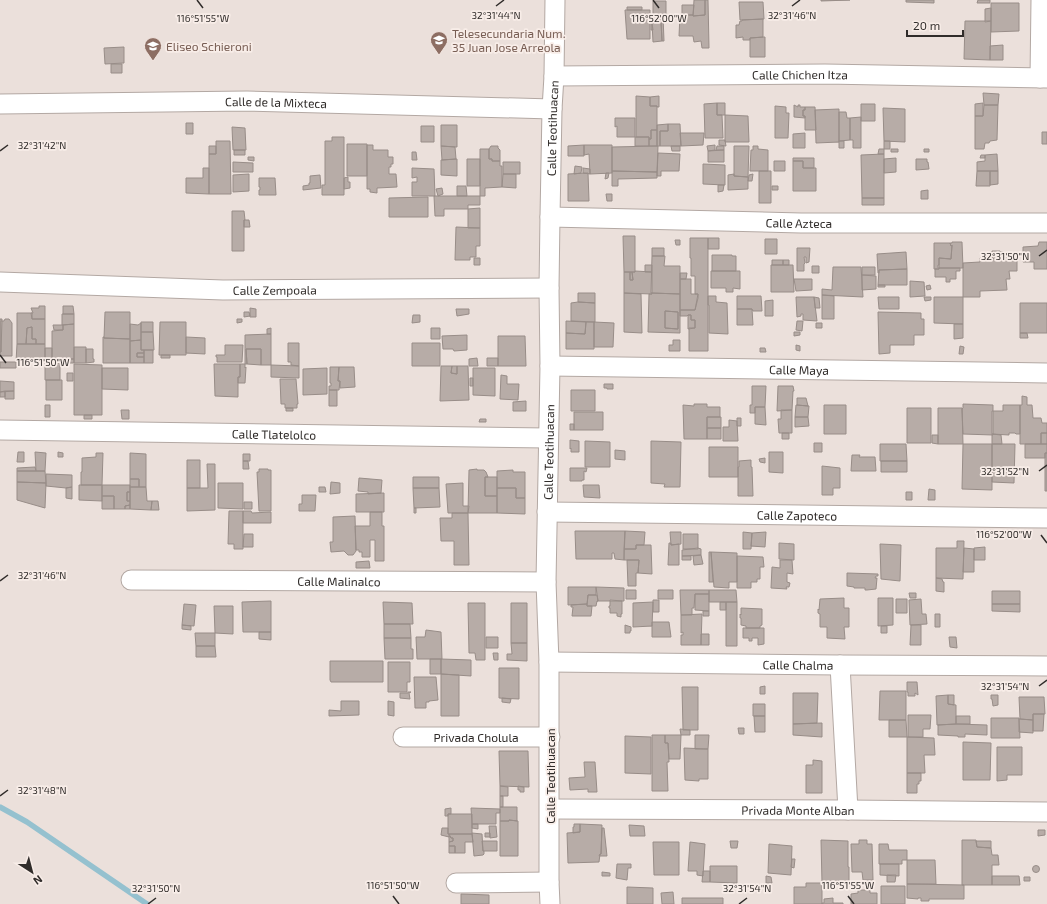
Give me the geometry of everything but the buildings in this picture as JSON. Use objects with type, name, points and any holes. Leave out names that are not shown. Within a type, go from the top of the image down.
[{"type":"street","name":"Calle Teotihuacan","points":[[550,904],[550,736],[546,582],[550,366],[550,217],[555,0]]},
{"type":"street","points":[[1041,0],[1043,78]]},
{"type":"street","name":"Calle Chichen Itza","points":[[554,76],[825,74],[1043,78]]},
{"type":"street","name":"Calle de la Mixteca","points":[[0,104],[247,101],[552,109]]},
{"type":"street","name":"Calle Azteca","points":[[550,217],[801,223],[1047,223]]},
{"type":"street","name":"Calle Zempoala","points":[[0,282],[223,290],[549,288]]},
{"type":"street","name":"Calle Maya","points":[[550,366],[1047,372]]},
{"type":"street","name":"Calle Tlatelolco","points":[[0,430],[548,438]]},
{"type":"street","name":"Calle Zapoteco","points":[[547,512],[1047,518]]},
{"type":"street","name":"Calle Malinalco","points":[[131,580],[546,582]]},
{"type":"street","name":"Calle Chalma","points":[[549,662],[840,666],[1047,666]]},
{"type":"street","points":[[840,666],[848,810]]},
{"type":"street","name":"Privada Cholula","points":[[403,737],[550,736]]},
{"type":"street","name":"Privada Monte Alban","points":[[550,809],[1047,812]]},
{"type":"street","points":[[456,883],[549,882]]},
{"type":"waterway","points":[[0,807],[27,822],[147,904]]},
{"type":"place","name":"Telesecundaria Num. 35 Juan Jose Arreola","points":[[439,55]]},
{"type":"place","name":"Eliseo Schieroni","points":[[153,61]]}]
